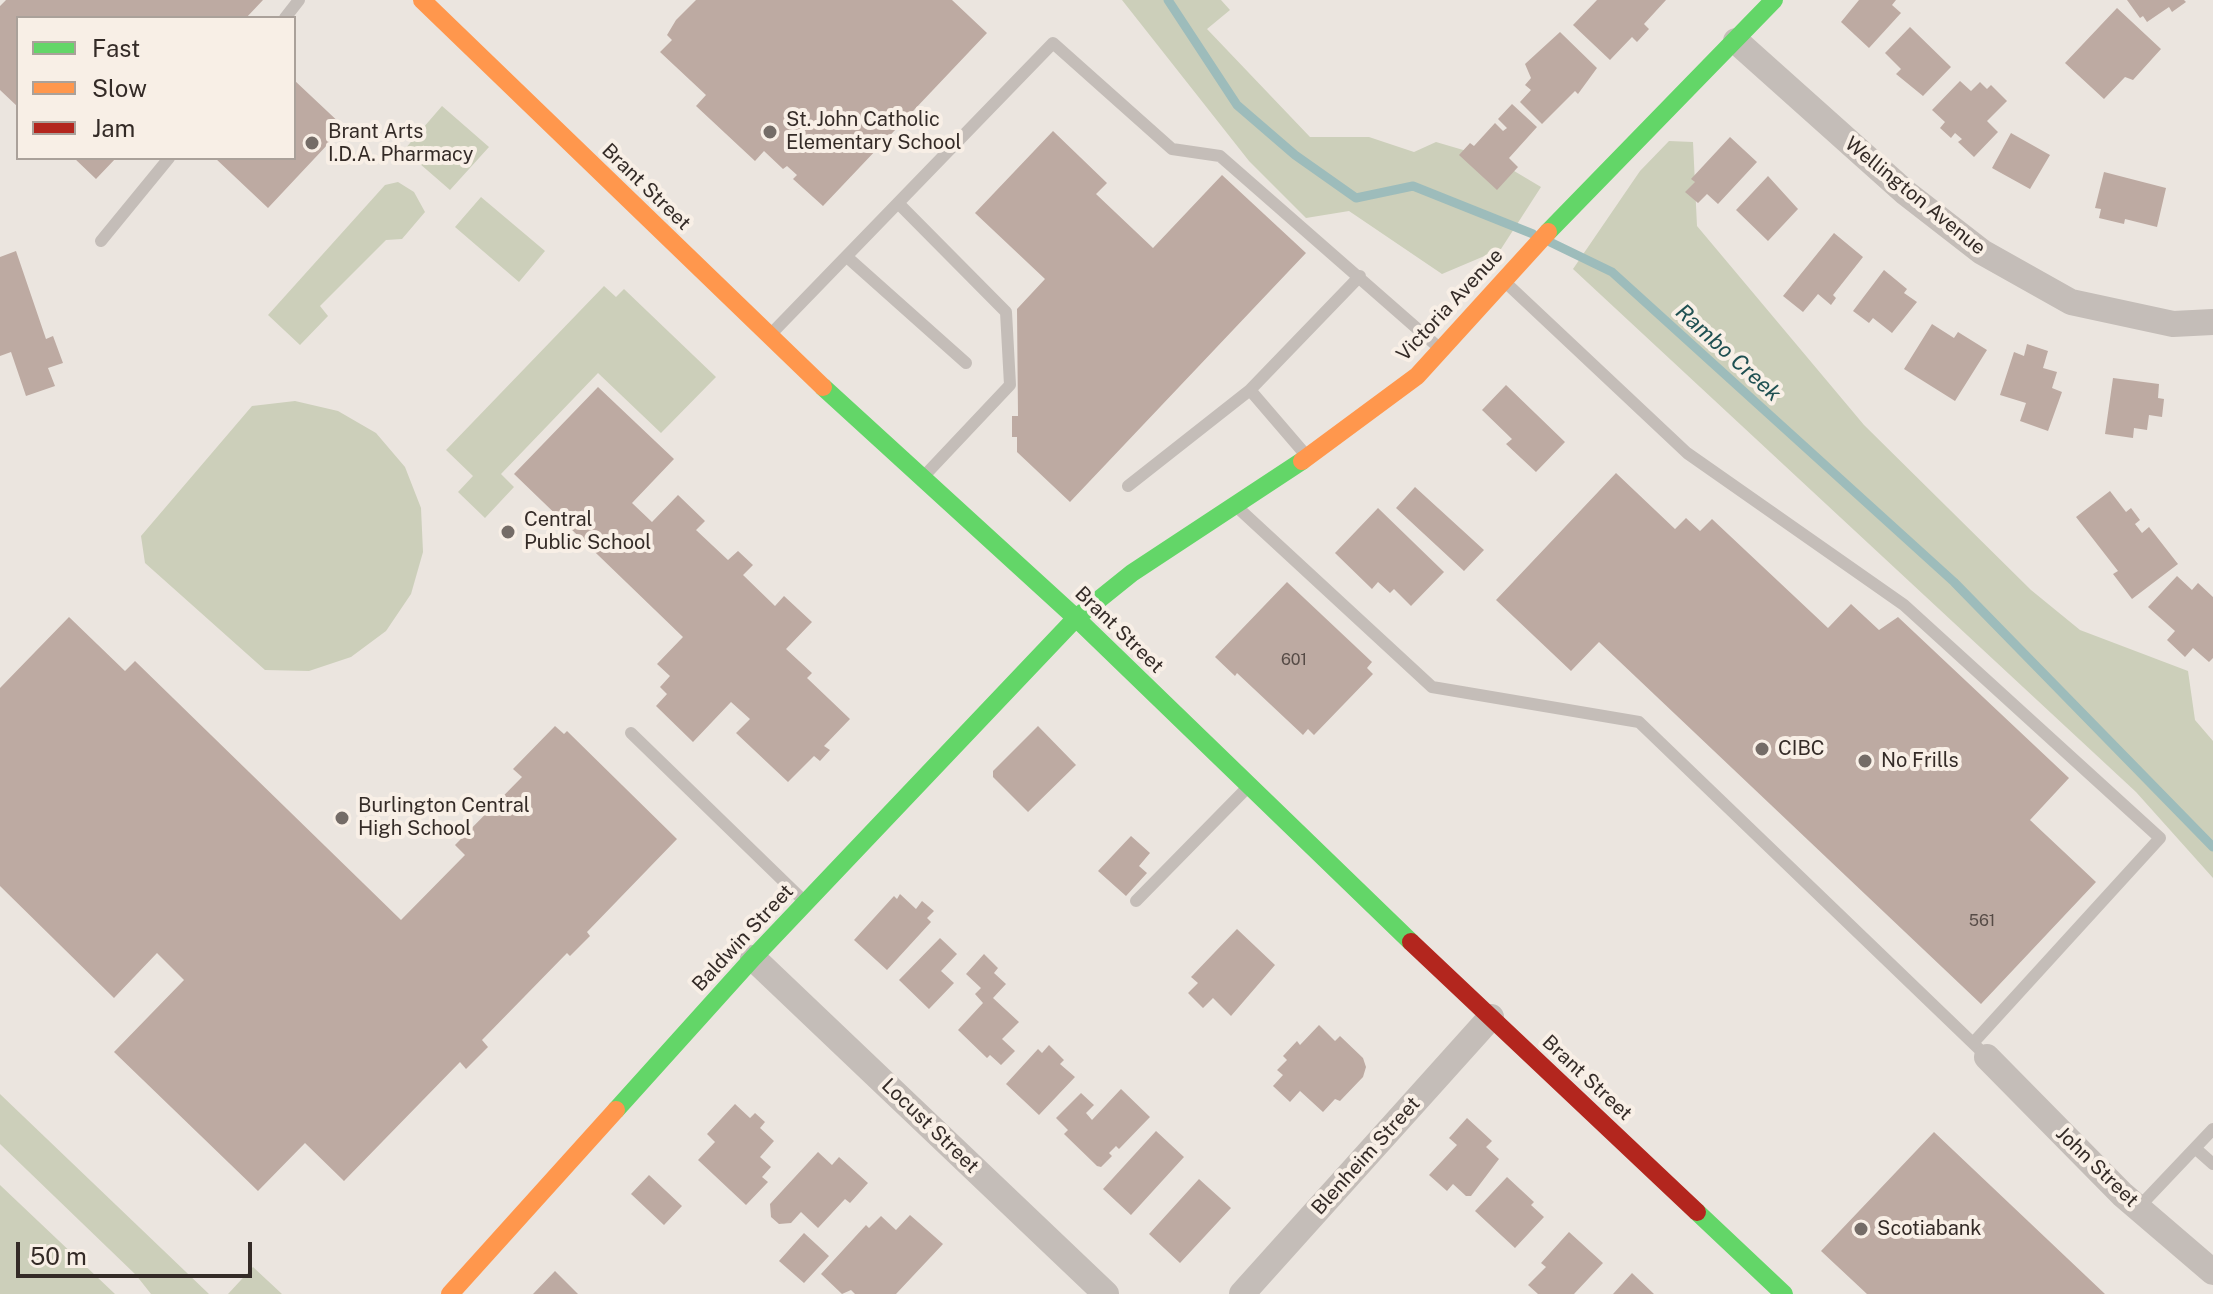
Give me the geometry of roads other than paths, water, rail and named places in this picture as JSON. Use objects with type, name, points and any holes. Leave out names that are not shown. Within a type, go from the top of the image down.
[{"type":"street","name":"Brant Street","points":[[422,0],[769,337],[1076,618],[1248,786],[1784,1294]]},
{"type":"street","name":"Victoria Avenue","points":[[1076,618],[1132,573],[1308,457],[1417,376],[1502,279],[1774,0]]},
{"type":"street","name":"Wellington Avenue","points":[[1736,41],[1906,193],[1982,252],[2071,302],[2173,324],[2213,322]]},
{"type":"street","name":"Baldwin Street","points":[[450,1294],[753,958],[1076,618]]},
{"type":"street","name":"Locust Street","points":[[753,958],[1106,1294]]},
{"type":"street","name":"Blenheim Street","points":[[1242,1294],[1491,1017]]},
{"type":"street","name":"John Street","points":[[1980,1050],[2138,1208],[2213,1272]]},
{"type":"lane","points":[[287,16],[299,0]]},
{"type":"lane","points":[[769,337],[1053,43],[1172,149],[1220,156],[1360,276],[1440,350]]},
{"type":"lane","points":[[101,241],[167,160]]},
{"type":"lane","points":[[898,203],[1006,312],[1010,385],[923,478]]},
{"type":"lane","points":[[847,257],[966,363]]},
{"type":"lane","points":[[1128,486],[1250,390],[1360,276]]},
{"type":"lane","points":[[1236,506],[1432,687],[1639,722],[1980,1050],[2160,838],[1904,605],[1687,453],[1502,279]]},
{"type":"lane","points":[[1250,390],[1308,457]]},
{"type":"lane","points":[[631,733],[806,903]]},
{"type":"lane","points":[[1136,901],[1248,786]]},
{"type":"lane","points":[[2138,1208],[2213,1129]]},
{"type":"lane","points":[[2195,1148],[2213,1164]]},
{"type":"waterway","name":"Rambo Creek","points":[[1168,0],[1237,105],[1295,155],[1356,198],[1413,186],[1533,234]]},
{"type":"waterway","name":"Rambo Creek","points":[[1550,242],[1612,272],[1954,582],[2213,847]]},
{"type":"place","name":"St. John Catholic Elementary School","points":[[770,132]]},
{"type":"place","name":"Brant Arts I.D.A. Pharmacy","points":[[312,143]]},
{"type":"place","name":"Central Public School","points":[[508,532]]},
{"type":"place","name":"CIBC","points":[[1762,749]]},
{"type":"place","name":"No Frills","points":[[1865,761]]},
{"type":"place","name":"Burlington Central High School","points":[[342,818]]},
{"type":"place","name":"Scotiabank","points":[[1861,1229]]}]
